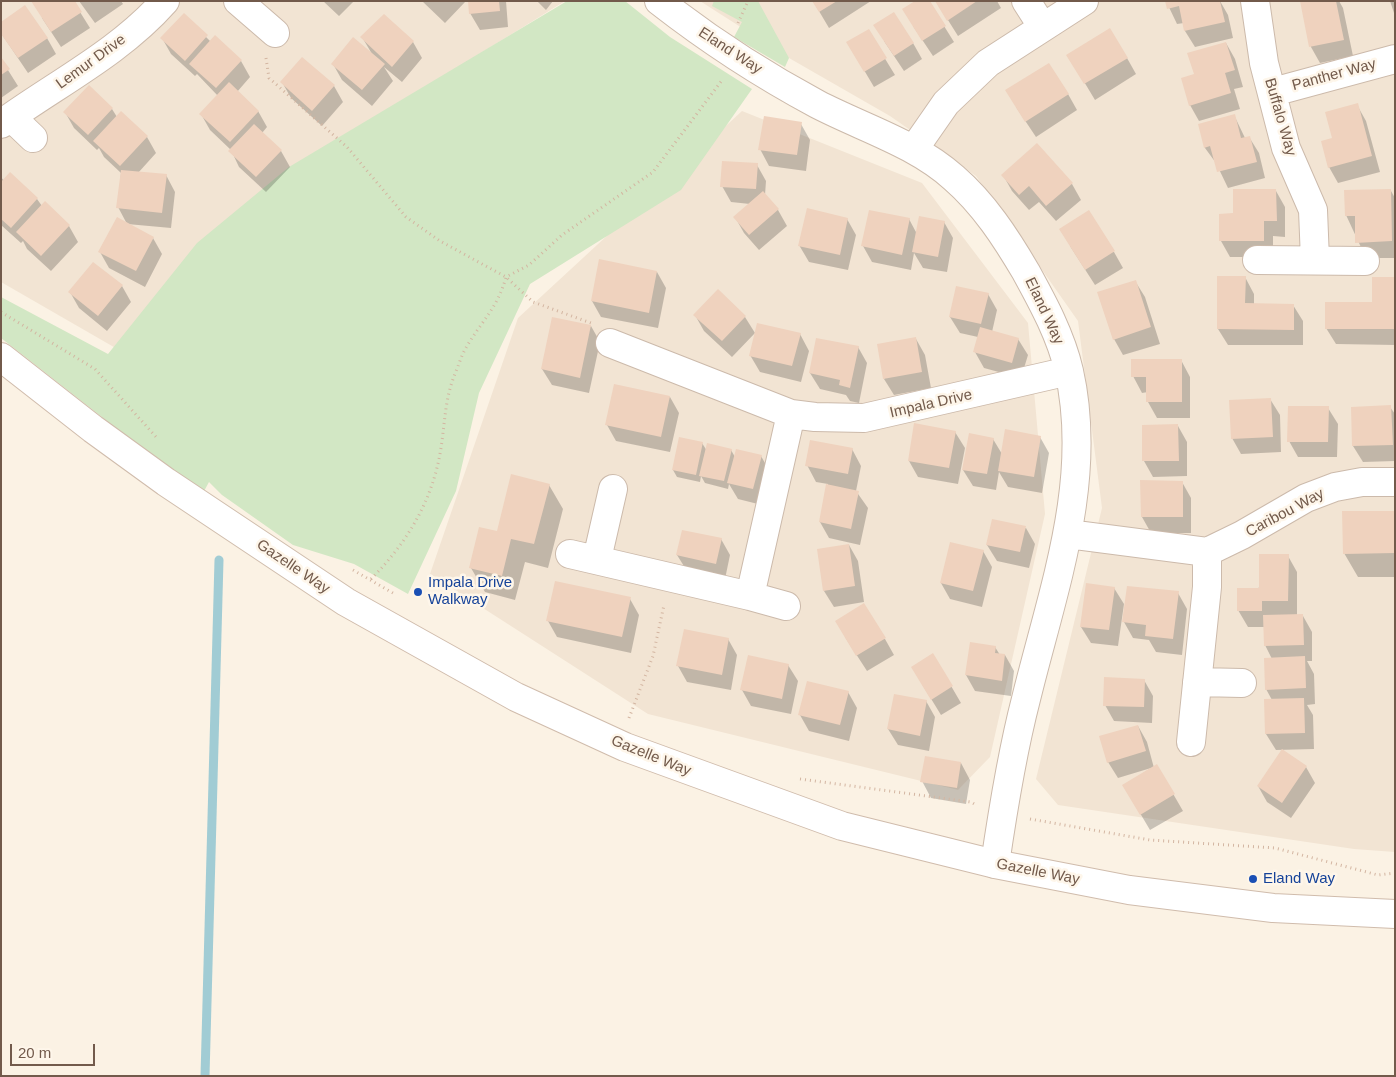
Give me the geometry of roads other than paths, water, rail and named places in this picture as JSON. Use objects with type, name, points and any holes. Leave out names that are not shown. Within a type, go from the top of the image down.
[{"type":"street","name":"Lemur Drive","points":[[33,138],[6,120],[99,59],[152,15],[165,1]]},
{"type":"street","name":"Eland Way","points":[[659,1],[738,59],[818,104],[914,149],[954,178],[993,221],[1012,249],[1056,330],[1069,371],[1077,447],[1076,476],[1068,534],[1025,703],[1001,821],[995,864]]},
{"type":"street","points":[[1026,1],[1042,26]]},
{"type":"street","points":[[914,149],[946,104],[988,63],[1042,26],[1084,1]]},
{"type":"street","name":"Buffalo Way","points":[[1256,1],[1264,63],[1286,148],[1312,210],[1315,260]]},
{"type":"street","points":[[242,3],[275,33]]},
{"type":"street","name":"Panther Way","points":[[1273,92],[1395,59]]},
{"type":"street","points":[[1257,260],[1365,261]]},
{"type":"street","name":"Impala Drive","points":[[610,343],[791,414],[815,417],[864,418],[1069,371]]},
{"type":"street","name":"Gazelle Way","points":[[1,357],[93,429],[158,476],[346,602],[516,697],[625,747],[842,826],[995,864],[1139,892],[1273,908],[1395,914]]},
{"type":"street","points":[[750,596],[791,414]]},
{"type":"street","name":"Caribou Way","points":[[1207,552],[1242,535],[1306,498],[1335,487],[1362,482],[1395,482]]},
{"type":"street","points":[[597,560],[613,489]]},
{"type":"street","points":[[1068,534],[1207,552],[1207,587],[1191,742]]},
{"type":"street","points":[[570,554],[786,606]]},
{"type":"street","points":[[1197,682],[1242,683]]},
{"type":"waterway","points":[[205,1076],[219,560]]},
{"type":"place","name":"Impala Drive Walkway","points":[[418,592]]},
{"type":"place","name":"Eland Way","points":[[1253,879]]}]
